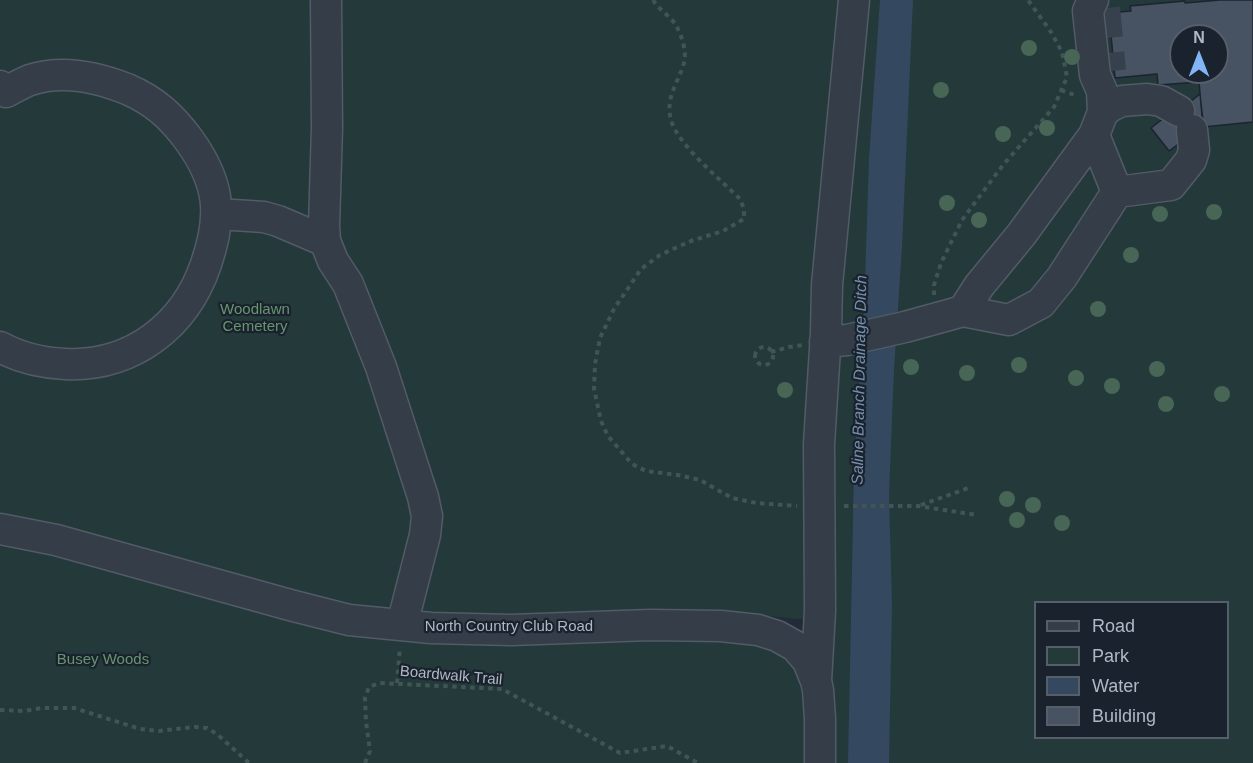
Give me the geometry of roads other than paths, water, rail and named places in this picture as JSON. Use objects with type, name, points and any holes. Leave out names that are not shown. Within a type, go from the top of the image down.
[{"type":"street","points":[[326,0],[325,241],[333,261],[348,284],[381,367],[427,516],[425,535],[402,625]]},
{"type":"street","points":[[816,681],[820,611],[819,444],[836,341],[827,285],[854,0]]},
{"type":"street","points":[[836,341],[918,324],[963,311],[1009,321],[1041,303],[1062,277],[1117,192],[1102,102],[1095,75],[1088,11],[1100,3]]},
{"type":"street","points":[[2,92],[31,80],[54,75],[75,75],[106,81],[140,94],[176,122],[195,148],[211,178],[218,214],[213,244],[201,279],[188,303],[154,337],[130,352],[107,361],[83,364],[54,363],[3,352]]},
{"type":"street","points":[[1102,102],[1111,106],[1122,101],[1147,99],[1161,101],[1185,120],[1194,150],[1191,160],[1171,185],[1117,192]]},
{"type":"street","points":[[963,311],[979,286],[1021,235],[1102,102]]},
{"type":"street","points":[[218,214],[278,220],[325,241]]},
{"type":"street","name":"North Country Club Road","points":[[0,529],[56,540],[349,620],[431,628],[511,630],[650,625],[721,626],[758,630],[777,636],[795,646],[807,661],[818,690],[820,763]]},
{"type":"water","name":"Saline Branch Drainage Ditch","points":[[880,0],[913,0],[889,495],[892,604],[889,763],[848,763],[854,470],[864,311],[869,158]]},
{"type":"tunnel","points":[[1105,8],[1111,71]]},
{"type":"park label","name":"Woodlawn Cemetery","points":[[255,318]]},
{"type":"park label","name":"Busey Woods","points":[[103,660]]}]
